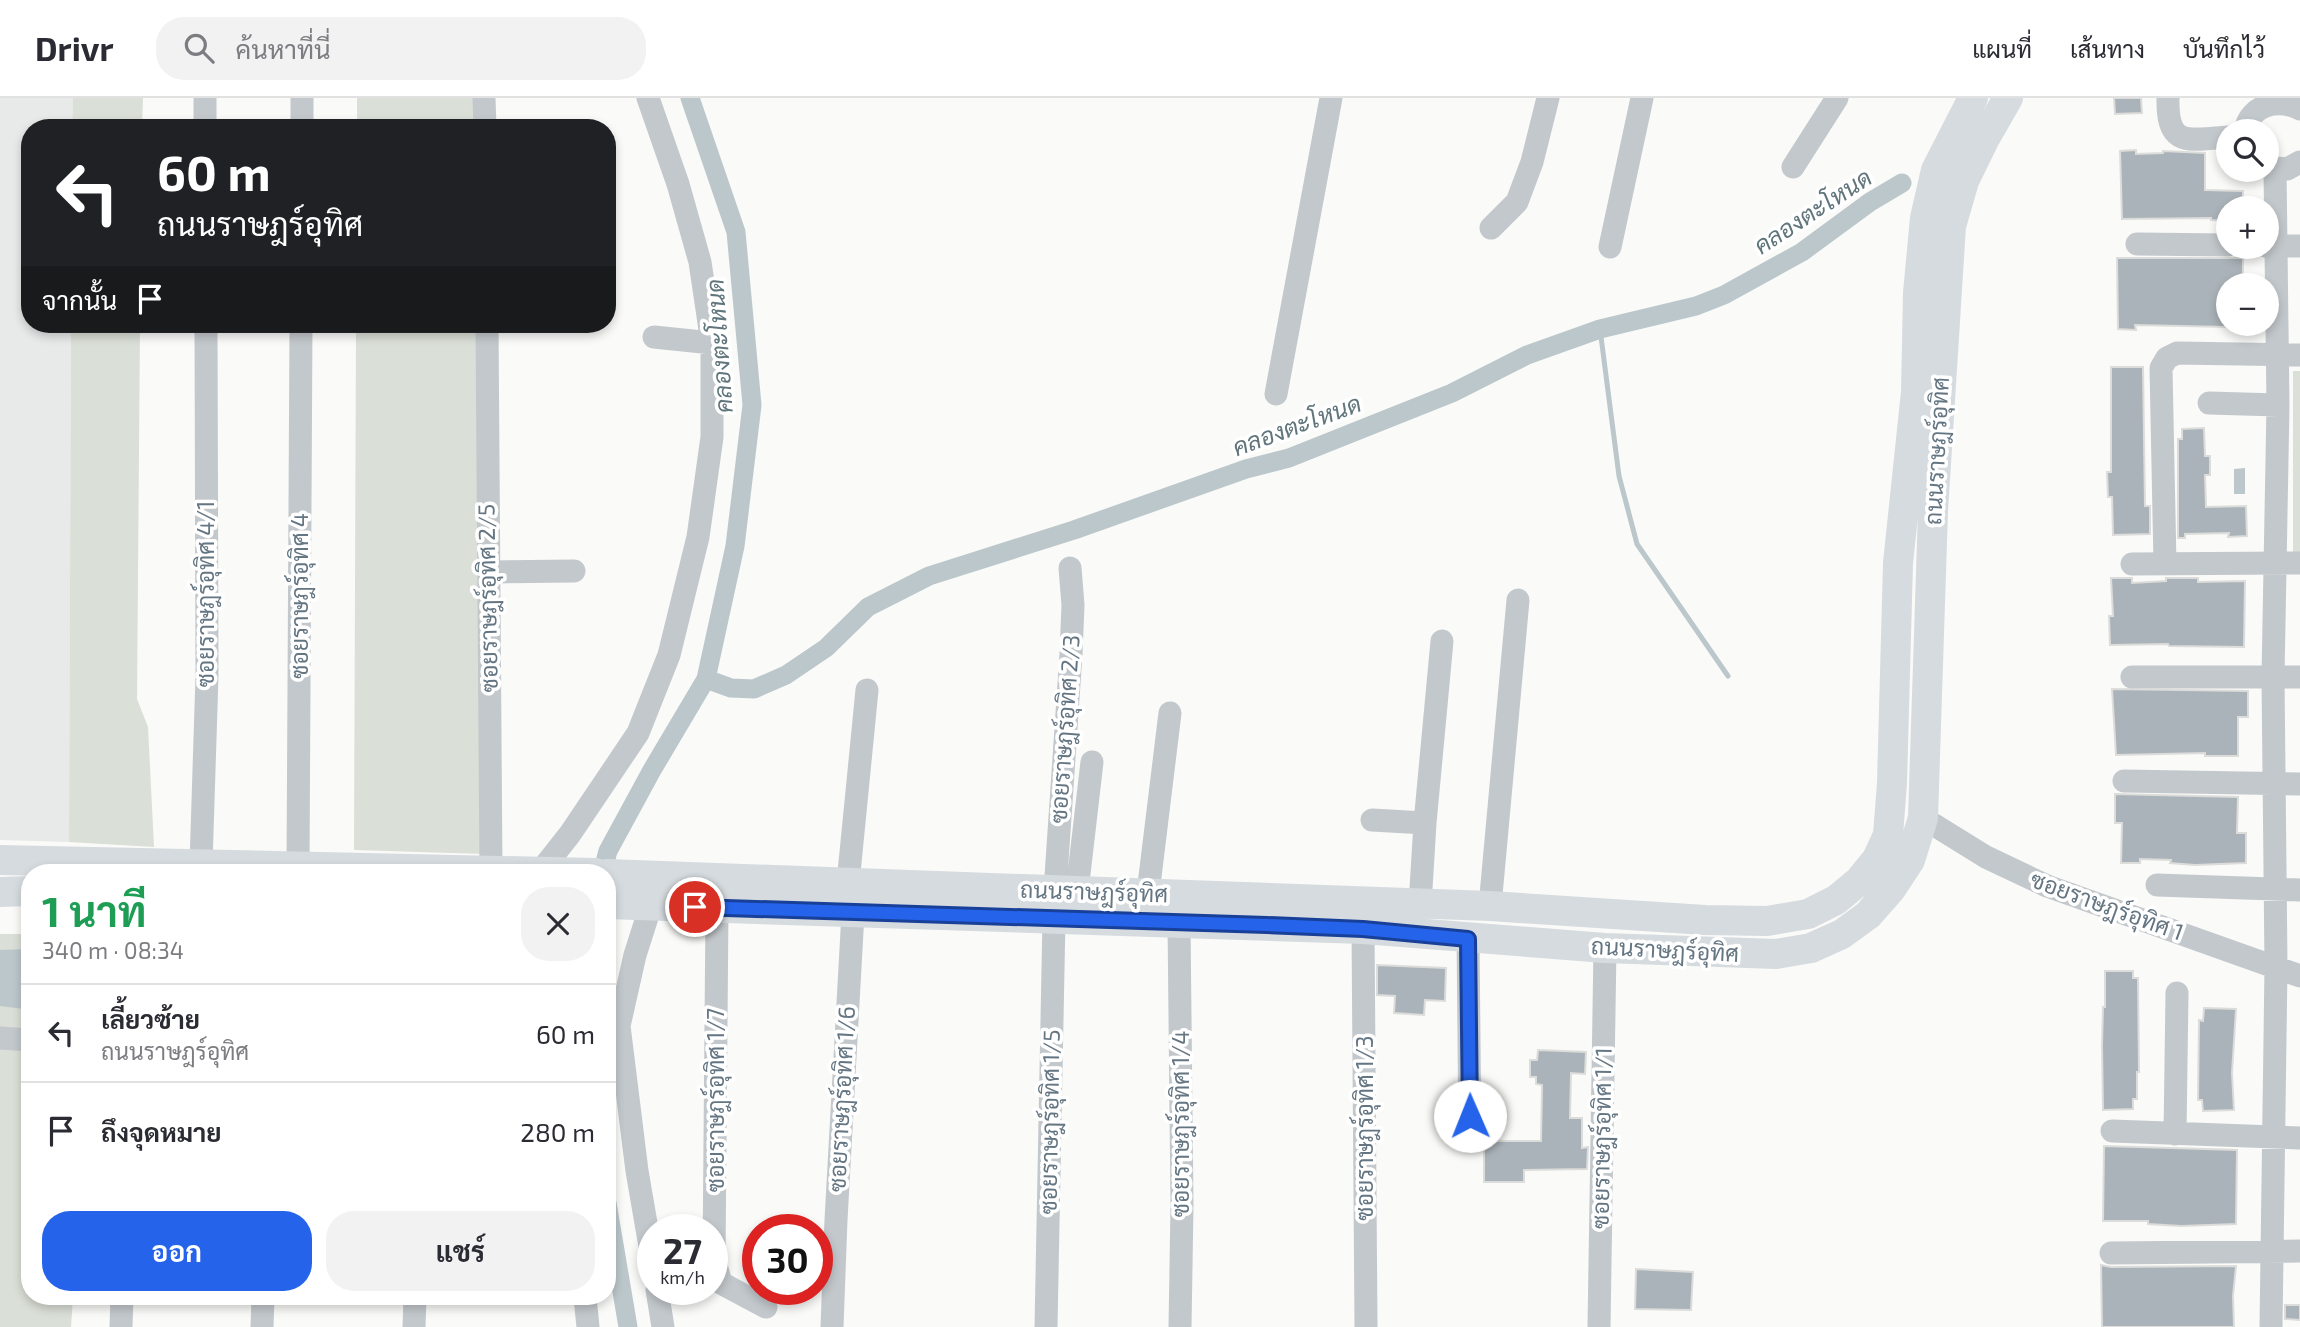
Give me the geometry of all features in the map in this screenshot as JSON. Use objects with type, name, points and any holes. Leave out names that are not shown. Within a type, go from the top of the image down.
[{"type":"main road","name":"ถนนราษฎร์อุทิศ","points":[[628,905],[853,913],[1148,894],[1489,906],[1705,920],[1767,921],[1808,914],[1836,900],[1859,881],[1877,859],[1888,835],[1898,564],[1916,391],[1918,293],[1924,218],[1936,170],[1973,98]]},
{"type":"main road","name":"ถนนราษฎร์อุทิศ","points":[[620,874],[848,883],[1062,900],[1179,922],[1363,929],[1605,948],[1776,954],[1811,948],[1842,934],[1859,922],[1891,889],[1910,860],[1923,818],[1933,511],[1951,226],[1964,181],[1984,138],[2008,98]]},
{"type":"main road","points":[[0,860],[201,864]]},
{"type":"main road","points":[[0,892],[21,891]]},
{"type":"street","points":[[205,98],[205,119]]},
{"type":"street","points":[[302,98],[302,119]]},
{"type":"street","points":[[484,98],[485,119]]},
{"type":"street","points":[[553,864],[638,733],[669,655],[698,537],[712,437],[712,343],[700,262],[678,184],[648,98]]},
{"type":"street","points":[[1276,394],[1331,98]]},
{"type":"street","points":[[1491,228],[1517,202],[1532,162],[1548,98]]},
{"type":"street","points":[[1610,247],[1642,98]]},
{"type":"street","points":[[1793,167],[1837,98]]},
{"type":"street","points":[[2168,98],[2169,124],[2180,136],[2193,139],[2216,138]]},
{"type":"street","points":[[2248,119],[2280,102]]},
{"type":"street","points":[[2279,169],[2287,169],[2300,162]]},
{"type":"street","points":[[2137,244],[2216,246]]},
{"type":"street","points":[[2279,246],[2300,246]]},
{"type":"street","points":[[2271,1327],[2276,966],[2273,677],[2278,405],[2289,355],[2273,259]]},
{"type":"street","name":"ซอยราษฎร์อุทิศ 4/1","points":[[201,864],[207,676],[206,333]]},
{"type":"street","name":"ซอยราษฎร์อุทิศ 4","points":[[299,864],[301,333]]},
{"type":"street","name":"ซอยราษฎร์อุทิศ 2/5","points":[[487,333],[491,864]]},
{"type":"street","points":[[654,337],[712,343]]},
{"type":"street","points":[[2165,564],[2161,368],[2167,358],[2177,353],[2289,355]]},
{"type":"street","points":[[2209,403],[2278,405]]},
{"type":"street","points":[[2132,564],[2300,563]]},
{"type":"street","name":"ซอยราษฎร์อุทิศ 2/3","points":[[1062,900],[1073,605],[1070,568]]},
{"type":"street","points":[[488,572],[574,571]]},
{"type":"street","points":[[1489,906],[1518,600]]},
{"type":"street","points":[[1420,905],[1442,641]]},
{"type":"street","points":[[2132,677],[2300,677]]},
{"type":"street","points":[[848,883],[867,690]]},
{"type":"street","points":[[1148,894],[1170,713]]},
{"type":"street","points":[[1062,900],[1093,762]]},
{"type":"street","points":[[2124,781],[2300,784]]},
{"type":"street","name":"ซอยราษฎร์อุทิศ 1","points":[[1923,818],[1986,857],[2047,886],[2300,976]]},
{"type":"street","points":[[1372,820],[1425,823]]},
{"type":"street","points":[[2157,885],[2300,890]]},
{"type":"street","name":"ซอยราษฎร์อุทิศ 1/5","points":[[1046,1327],[1062,900]]},
{"type":"street","points":[[628,905],[635,955],[619,1026],[644,1214]]},
{"type":"street","name":"ซอยราษฎร์อุทิศ 1/7","points":[[717,908],[714,1258],[721,1283],[766,1307]]},
{"type":"street","name":"ซอยราษฎร์อุทิศ 1/6","points":[[832,1327],[853,913]]},
{"type":"street","name":"ซอยราษฎร์อุทิศ 1/4","points":[[1179,922],[1182,1205],[1180,1327]]},
{"type":"street","name":"ซอยราษฎร์อุทิศ 1/3","points":[[1363,929],[1366,1327]]},
{"type":"street","points":[[1468,939],[1470,1141]]},
{"type":"street","name":"ซอยราษฎร์อุทิศ 1/1","points":[[1599,1327],[1605,948]]},
{"type":"street","points":[[2175,1134],[2178,993]]},
{"type":"street","points":[[0,1038],[21,1039]]},
{"type":"street","points":[[2112,1131],[2300,1138]]},
{"type":"street","points":[[2111,1252],[2300,1251]]},
{"type":"street","points":[[121,1327],[122,1305]]},
{"type":"street","points":[[262,1327],[263,1305]]},
{"type":"street","points":[[414,1327],[415,1305]]},
{"type":"street","points":[[585,1305],[588,1327]]},
{"type":"street","points":[[659,1305],[663,1327]]},
{"type":"shaded area","points":[[0,98],[73,98],[72,119],[21,119],[21,333],[71,333],[69,842],[0,840]]},
{"type":"shaded area","points":[[73,98],[143,98],[142,119],[72,119]]},
{"type":"shaded area","points":[[357,98],[486,98],[486,119],[357,119]]},
{"type":"shaded area","points":[[71,333],[140,333],[137,699],[148,727],[154,847],[69,842]]},
{"type":"shaded area","points":[[356,333],[486,333],[485,854],[354,850]]},
{"type":"shaded area","points":[[2293,371],[2300,371],[2300,556],[2293,556]]},
{"type":"shaded area","points":[[2245,468],[2245,494],[2234,494],[2234,469]]},
{"type":"shaded area","points":[[0,934],[21,934],[21,1305],[72,1305],[71,1327],[0,1327]]},
{"type":"shaded area","points":[[21,949],[21,1009],[0,1006],[0,950]]},
{"type":"building","points":[[2114,98],[2141,98],[2142,113],[2115,114]]},
{"type":"building","points":[[2136,150],[2136,154],[2163,151],[2205,153],[2205,190],[2243,191],[2243,196],[2216,196],[2216,220],[2211,218],[2122,219],[2120,151]]},
{"type":"building","points":[[2117,258],[2243,259],[2243,273],[2216,273],[2216,327],[2135,325],[2136,330],[2118,329]]},
{"type":"building","points":[[2111,367],[2143,367],[2145,506],[2150,506],[2150,534],[2113,535],[2112,497],[2108,497],[2107,472],[2111,472]]},
{"type":"building","points":[[2204,428],[2205,456],[2210,456],[2210,475],[2205,475],[2206,507],[2246,506],[2247,536],[2228,537],[2229,533],[2185,534],[2185,538],[2178,538],[2178,439],[2182,439],[2182,429]]},
{"type":"building","points":[[2111,578],[2132,578],[2132,583],[2166,581],[2166,578],[2198,578],[2198,582],[2245,581],[2244,647],[2110,645],[2109,616],[2113,616]]},
{"type":"building","points":[[2112,689],[2248,691],[2248,717],[2238,717],[2238,756],[2205,756],[2205,753],[2116,755]]},
{"type":"building","points":[[2115,794],[2238,797],[2237,833],[2246,833],[2246,863],[2195,865],[2170,863],[2171,860],[2140,859],[2140,863],[2121,863],[2122,823],[2115,823]]},
{"type":"building","points":[[1377,965],[1446,968],[1445,1001],[1425,1000],[1424,1015],[1394,1013],[1395,996],[1377,995]]},
{"type":"building","points":[[2105,971],[2133,971],[2133,978],[2138,978],[2139,1072],[2137,1099],[2133,1099],[2133,1109],[2103,1110]]},
{"type":"building","points":[[2204,1008],[2236,1009],[2232,1073],[2234,1110],[2203,1111],[2202,1100],[2198,1100],[2199,1020],[2203,1021]]},
{"type":"building","points":[[1538,1050],[1586,1052],[1585,1074],[1571,1073],[1570,1118],[1582,1118],[1582,1148],[1588,1147],[1587,1169],[1524,1170],[1524,1182],[1484,1182],[1484,1141],[1541,1141],[1542,1085],[1536,1084],[1536,1077],[1530,1077],[1530,1060],[1537,1060]]},
{"type":"building","points":[[2104,1146],[2237,1150],[2236,1224],[2181,1226],[2148,1224],[2148,1221],[2103,1221]]},
{"type":"building","points":[[2101,1265],[2236,1266],[2234,1327],[2102,1327]]},
{"type":"building","points":[[1636,1269],[1693,1272],[1691,1310],[1635,1309]]},
{"type":"building","points":[[2285,1305],[2300,1305],[2300,1320],[2285,1319]]},
{"type":"waterway","name":"คลองตะโหนด","points":[[604,864],[608,851],[652,770],[706,679],[735,546],[752,405],[736,232],[690,98]]},
{"type":"waterway","name":"คลองตะโหนด","points":[[706,679],[731,688],[754,689],[786,675],[826,648],[868,607],[929,576],[1074,530],[1246,469],[1289,458],[1452,393],[1527,355],[1600,329],[1696,306],[1724,295],[1802,252],[1870,202],[1902,183]]},
{"type":"waterway","points":[[1600,329],[1619,476],[1637,544],[1728,676]]},
{"type":"waterway","name":"คลองตะโหนด","points":[[616,1256],[628,1327]]},
{"type":"route","points":[[695,907],[1267,925],[1363,929],[1468,939],[1470,1116]]}]
